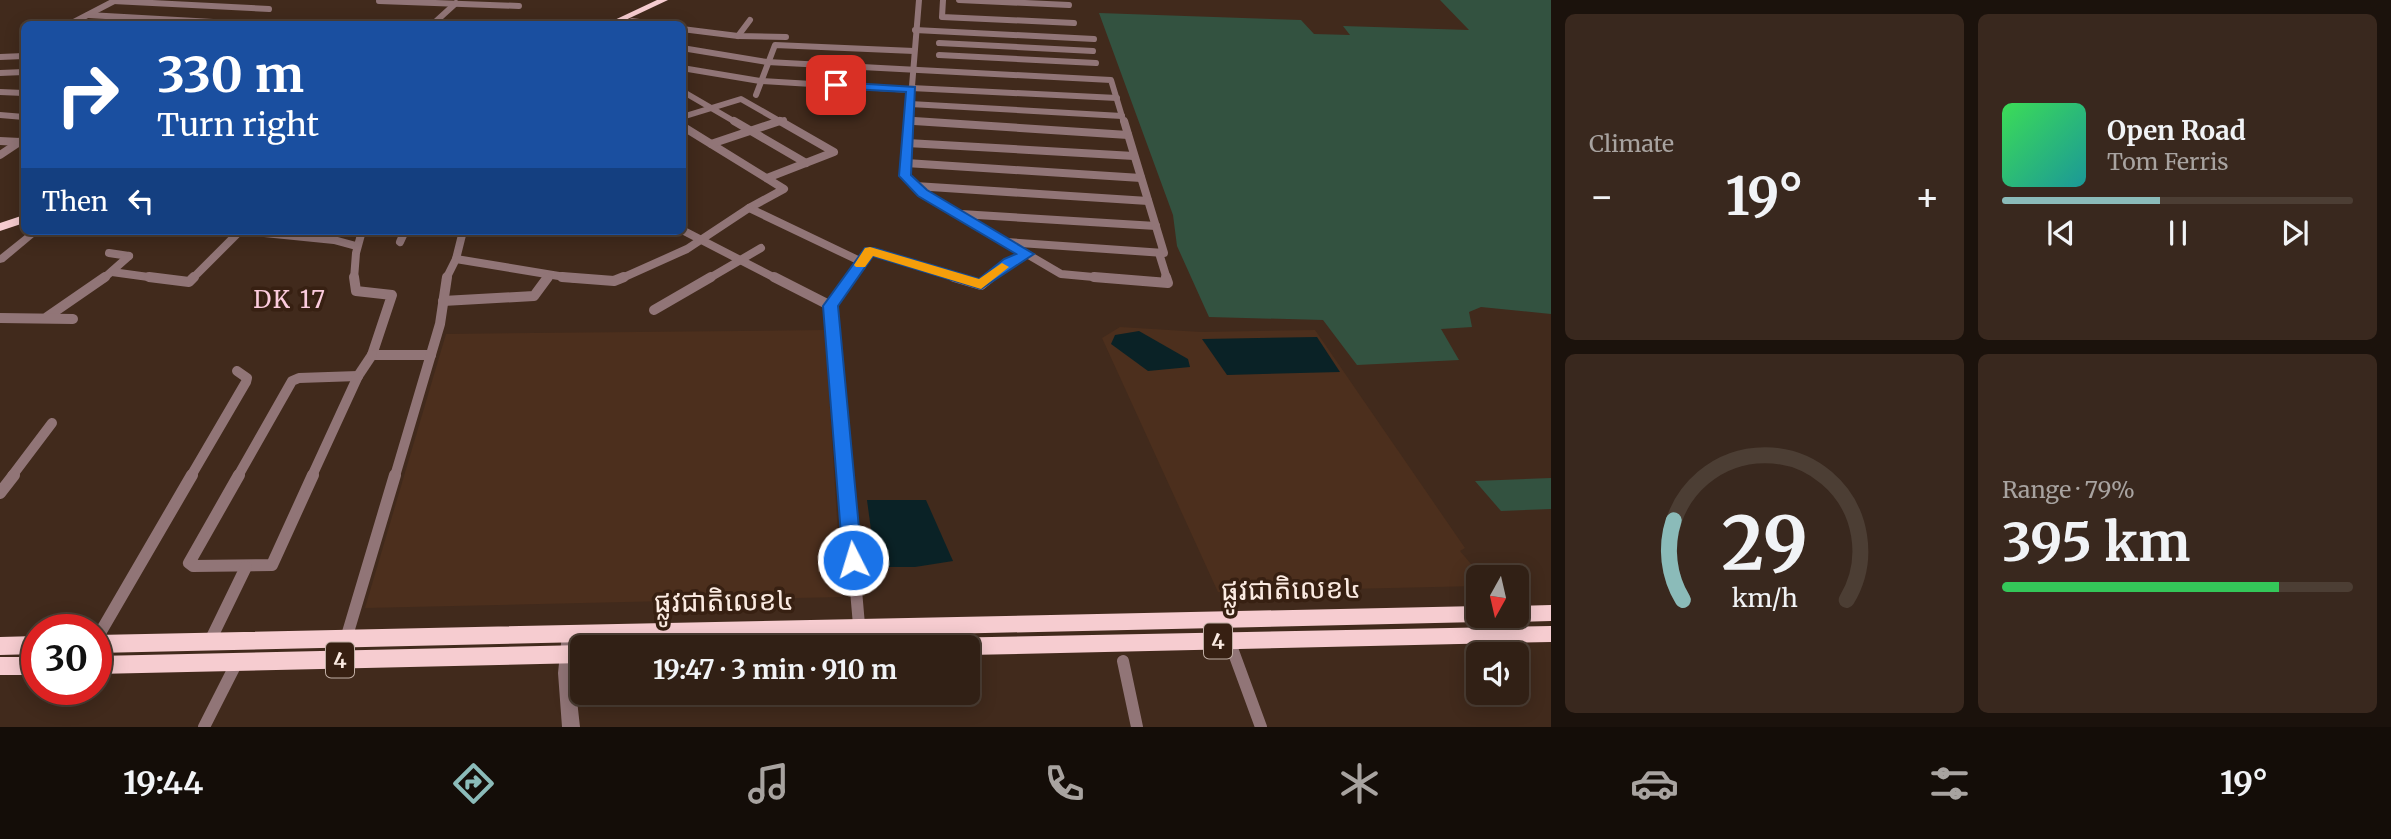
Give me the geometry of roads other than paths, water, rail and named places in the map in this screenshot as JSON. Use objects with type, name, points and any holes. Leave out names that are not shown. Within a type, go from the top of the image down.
[{"type":"highway","points":[[617,21],[658,1]]},
{"type":"highway","points":[[633,21],[676,1]]},
{"type":"highway","points":[[0,220],[21,214]]},
{"type":"highway","points":[[0,227],[21,220]]},
{"type":"highway","points":[[1530,614],[1551,613]]},
{"type":"highway","name":"ផ្លូវជាតិលេខ៤","points":[[909,635],[1124,622],[1466,614]]},
{"type":"highway","points":[[1124,622],[1127,652]]},
{"type":"highway","name":"ផ្លូវជាតិលេខ៤","points":[[980,650],[1127,652],[1229,640],[1551,634]]},
{"type":"highway","name":"ផ្លូវជាតិលេខ៤","points":[[112,642],[346,639],[570,647]]},
{"type":"highway","points":[[0,646],[21,645]]},
{"type":"highway","name":"ផ្លូវជាតិលេខ៤","points":[[112,665],[237,662],[570,647]]},
{"type":"highway","points":[[0,666],[21,666]]},
{"type":"street","points":[[211,21],[244,0]]},
{"type":"street","points":[[919,0],[905,176],[915,186],[958,214],[1064,274],[1168,283],[1159,253]]},
{"type":"street","points":[[943,0],[942,17],[1075,24],[1069,3],[959,0]]},
{"type":"street","points":[[76,21],[114,1],[270,10],[262,16]]},
{"type":"street","points":[[379,1],[519,6]]},
{"type":"street","points":[[436,21],[457,2]]},
{"type":"street","points":[[1012,2],[1027,76]]},
{"type":"street","points":[[88,15],[178,21]]},
{"type":"street","points":[[738,36],[750,20]]},
{"type":"street","points":[[686,30],[738,36],[786,37]]},
{"type":"street","points":[[915,30],[1094,39]]},
{"type":"street","points":[[1005,34],[1011,75]]},
{"type":"street","points":[[939,43],[1093,51]]},
{"type":"street","points":[[756,95],[775,45],[914,51]]},
{"type":"street","points":[[686,49],[767,62],[1111,80],[1164,253],[1006,242]]},
{"type":"street","points":[[939,55],[1096,63]]},
{"type":"street","points":[[0,57],[21,56]]},
{"type":"street","points":[[686,69],[761,81],[1117,98]]},
{"type":"street","points":[[0,73],[21,72]]},
{"type":"street","points":[[0,92],[21,93]]},
{"type":"street","points":[[686,93],[806,163]]},
{"type":"street","points":[[686,116],[741,99],[784,120],[834,152],[767,178]]},
{"type":"street","points":[[910,104],[1122,116]]},
{"type":"street","points":[[0,115],[21,117]]},
{"type":"street","points":[[711,144],[784,120]]},
{"type":"street","points":[[909,121],[1128,135]]},
{"type":"street","points":[[456,259],[499,264],[549,276],[614,281],[653,266],[702,240],[749,208],[785,190],[686,129]]},
{"type":"street","points":[[0,141],[21,141]]},
{"type":"street","points":[[0,155],[21,142]]},
{"type":"street","points":[[907,143],[1134,156]]},
{"type":"street","points":[[906,163],[1141,178]]},
{"type":"street","points":[[915,186],[1148,201]]},
{"type":"street","points":[[749,208],[862,262]]},
{"type":"street","points":[[958,214],[1156,226]]},
{"type":"street","points":[[686,232],[831,306]]},
{"type":"street","points":[[0,260],[31,235]]},
{"type":"street","points":[[112,272],[189,282],[237,235]]},
{"type":"street","points":[[315,235],[356,246]]},
{"type":"street","points":[[358,376],[299,378],[292,382],[189,564],[265,567],[275,560],[358,376],[372,355],[392,295],[356,291],[354,271],[356,246],[360,235]]},
{"type":"street","points":[[400,242],[403,235]]},
{"type":"street","points":[[346,639],[431,355],[447,275],[456,259],[462,235]]},
{"type":"street","points":[[653,310],[761,248]]},
{"type":"street","points":[[859,635],[831,306],[870,251],[981,285],[1009,262],[1027,254]]},
{"type":"street","points":[[47,317],[112,272],[130,256],[109,253]]},
{"type":"street","points":[[443,301],[534,296],[549,276]]},
{"type":"street","points":[[0,318],[73,319]]},
{"type":"street","points":[[372,355],[431,355]]},
{"type":"street","points":[[112,614],[246,382],[247,378],[237,371]]},
{"type":"street","points":[[0,493],[52,423]]},
{"type":"street","points":[[210,641],[246,567]]},
{"type":"street","points":[[1229,640],[1261,727]]},
{"type":"street","points":[[1127,652],[1137,727]]},
{"type":"street","points":[[570,660],[566,673],[571,727]]},
{"type":"street","points":[[204,727],[237,662]]},
{"type":"water","points":[[1139,331],[1188,359],[1190,367],[1148,371],[1111,344],[1115,335]]},
{"type":"water","points":[[1317,337],[1340,372],[1227,375],[1202,339]]},
{"type":"water","points":[[867,500],[926,500],[953,561],[915,567],[876,567]]},
{"type":"district","name":"DK 17","points":[[290,299]]}]
